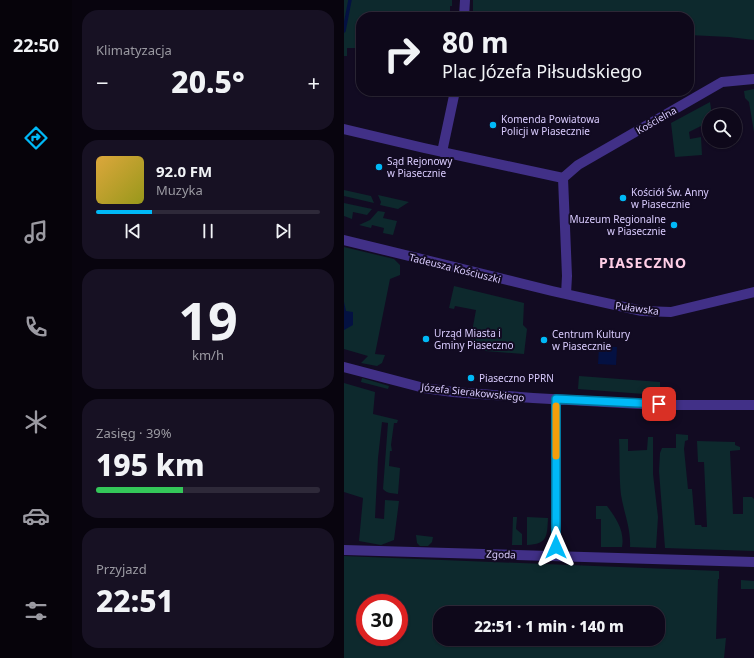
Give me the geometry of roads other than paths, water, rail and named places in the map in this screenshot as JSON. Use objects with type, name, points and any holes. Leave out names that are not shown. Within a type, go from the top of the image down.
[{"type":"street","points":[[464,12],[465,0]]},
{"type":"street","name":"Kościelna","points":[[564,178],[578,165],[722,82],[754,79]]},
{"type":"street","points":[[442,152],[454,96]]},
{"type":"street","points":[[344,129],[414,146],[564,178],[567,276],[566,294]]},
{"type":"street","name":"Tadeusza Kościuszki","points":[[344,240],[566,294]]},
{"type":"street","name":"Puławska","points":[[566,294],[642,311],[671,312],[754,292]]},
{"type":"street","name":"Józefa Sierakowskiego","points":[[344,366],[424,388],[453,392],[668,405],[754,405]]},
{"type":"street","points":[[556,399],[556,556]]},
{"type":"street","name":"Zgoda","points":[[344,550],[754,562]]},
{"type":"waterway","points":[[344,31],[350,0]]},
{"type":"place","name":"Komenda Powiatowa Policji w Piasecznie","points":[[493,125]]},
{"type":"place","name":"Sąd Rejonowy w Piasecznie","points":[[379,167]]},
{"type":"place","name":"Kościół Św. Anny w Piasecznie","points":[[623,198]]},
{"type":"place","name":"Muzeum Regionalne w Piasecznie","points":[[674,225]]},
{"type":"place","name":"Urząd Miasta i Gminy Piaseczno","points":[[426,339]]},
{"type":"place","name":"Centrum Kultury w Piasecznie","points":[[544,340]]},
{"type":"place","name":"Piaseczno PPRN","points":[[471,378]]},
{"type":"district","name":"PIASECZNO","points":[[643,263]]}]
